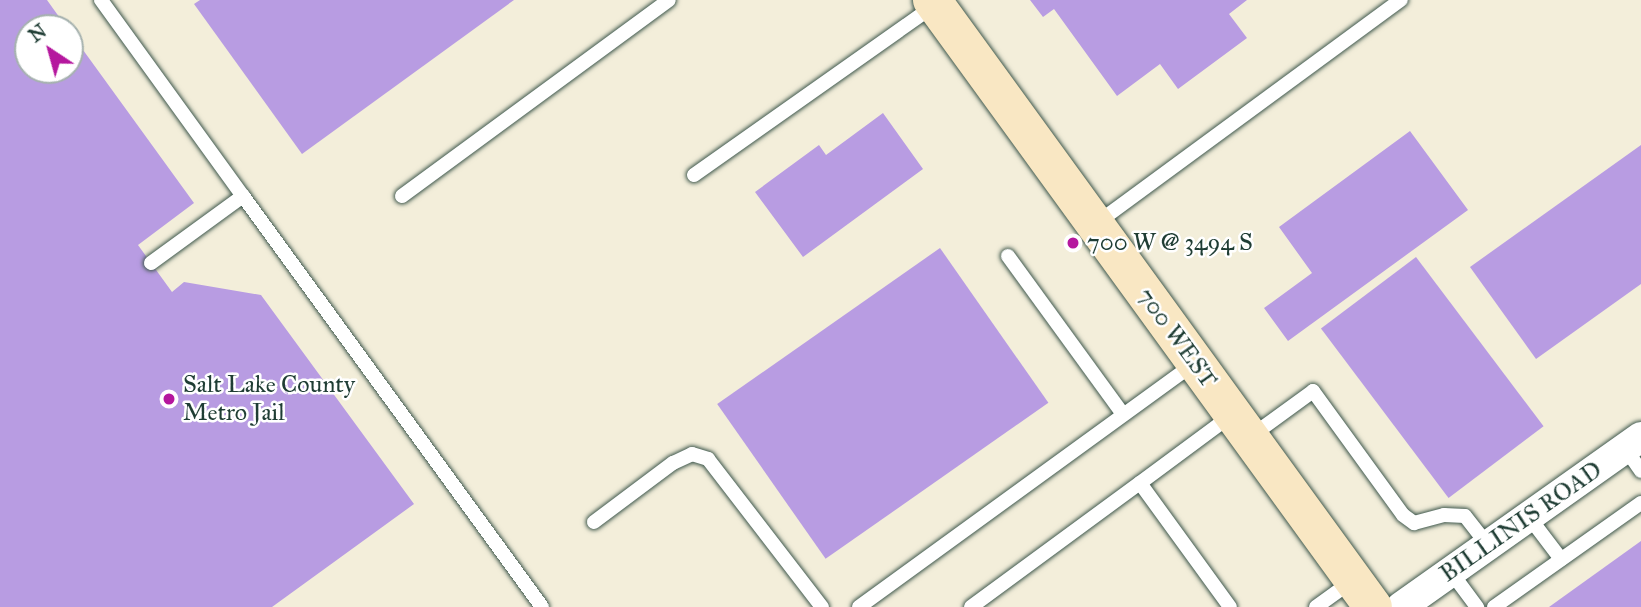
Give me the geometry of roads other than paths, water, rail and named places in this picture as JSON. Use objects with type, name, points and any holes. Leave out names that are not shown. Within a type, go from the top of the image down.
[{"type":"street","name":"700 WEST","points":[[934,2],[1363,593]]},
{"type":"street","name":"BILLINIS ROAD","points":[[1401,607],[1529,517],[1636,452]]},
{"type":"lane","points":[[101,0],[542,607]]},
{"type":"lane","points":[[402,196],[669,0]]},
{"type":"lane","points":[[1095,225],[1401,0]]},
{"type":"lane","points":[[694,175],[934,2]]},
{"type":"lane","points":[[151,263],[243,196]]},
{"type":"lane","points":[[1008,256],[1124,414]]},
{"type":"lane","points":[[859,607],[1195,362]]},
{"type":"lane","points":[[971,607],[1140,483],[1241,426],[1313,391],[1403,515],[1415,523],[1444,515],[1465,516],[1488,545]]},
{"type":"lane","points":[[594,522],[673,463],[692,454],[708,459],[822,607]]},
{"type":"lane","points":[[1140,483],[1230,607]]},
{"type":"lane","points":[[1494,607],[1641,503]]},
{"type":"lane","points":[[1529,517],[1561,559]]},
{"type":"lane","points":[[1451,572],[1477,607]]},
{"type":"lane","points":[[1316,607],[1363,593]]},
{"type":"place","name":"700 W @ 3494 S","points":[[1073,243]]},
{"type":"place","name":"Salt Lake County Metro Jail","points":[[169,399]]}]
